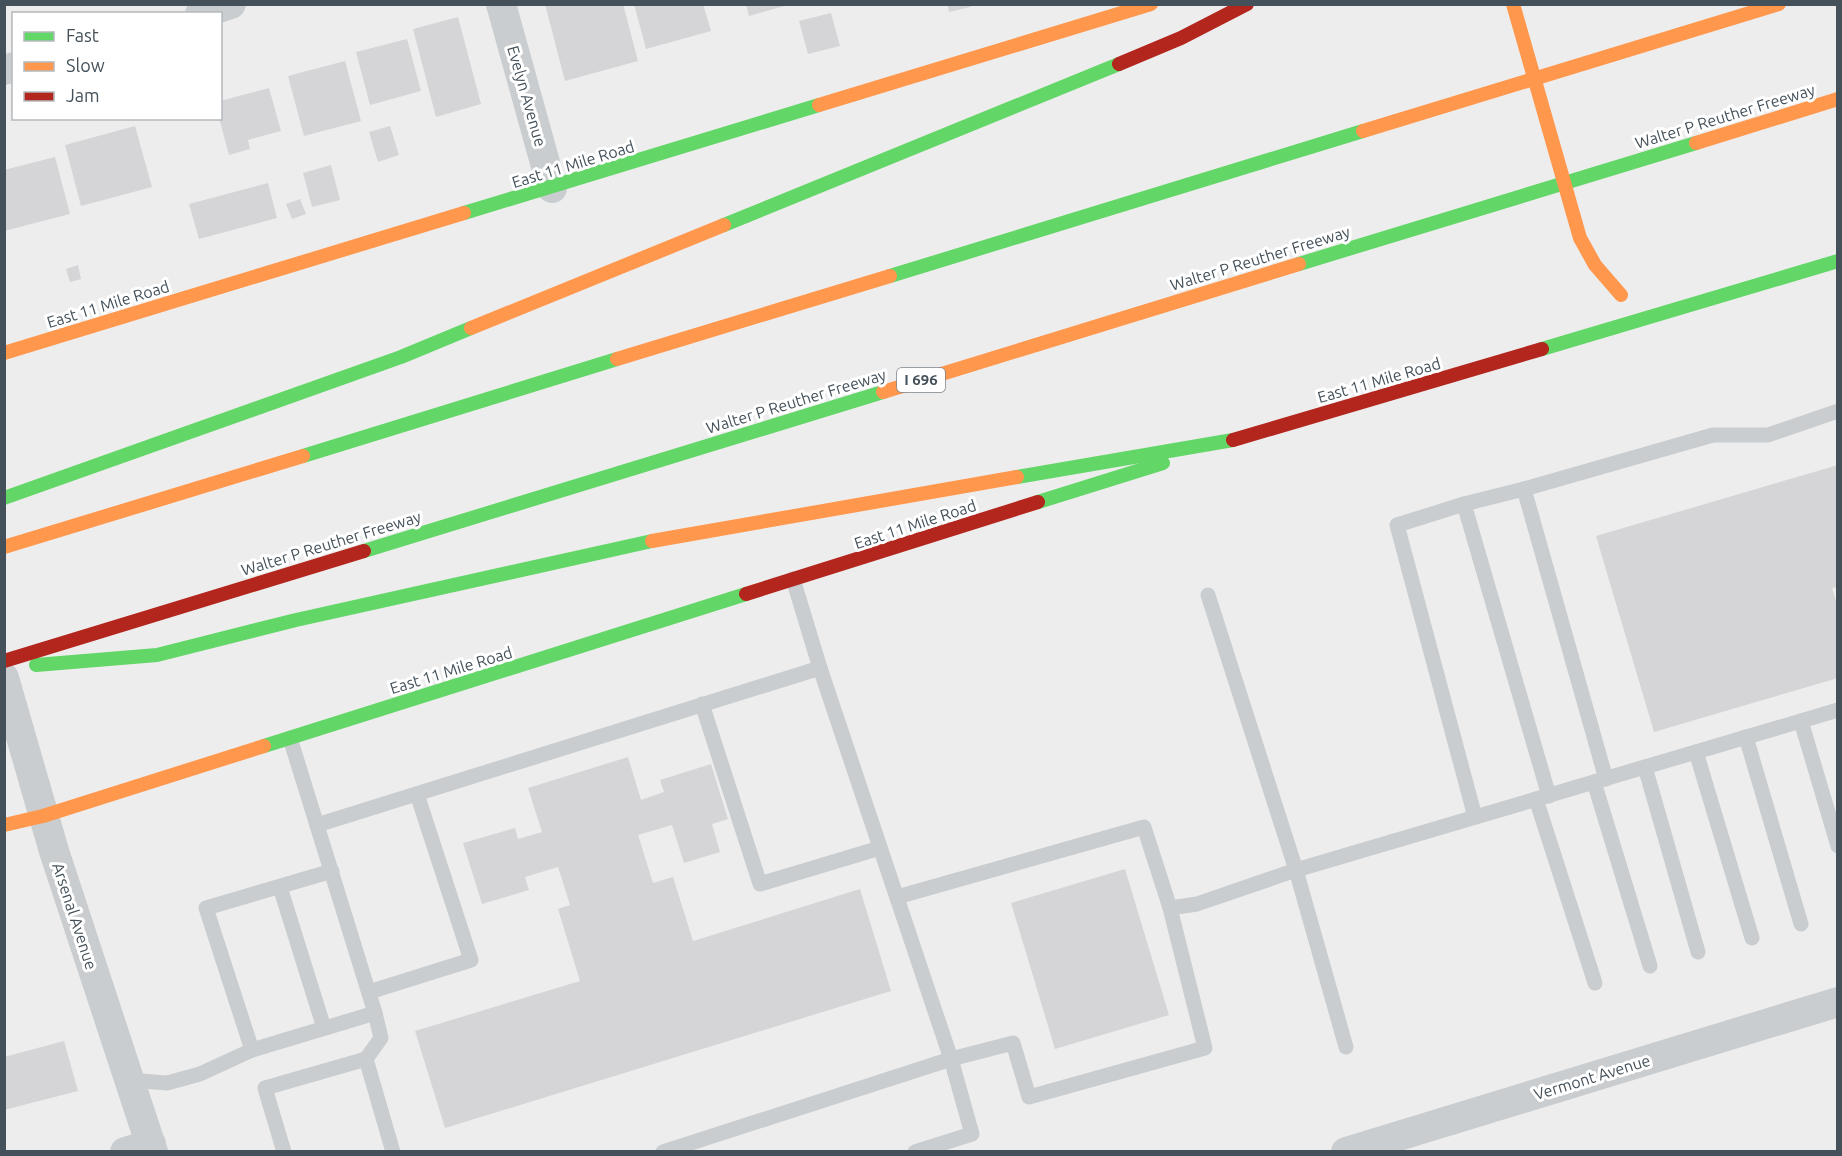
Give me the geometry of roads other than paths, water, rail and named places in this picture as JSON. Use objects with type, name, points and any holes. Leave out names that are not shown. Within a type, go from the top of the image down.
[{"type":"main road","name":"East 11 Mile Road","points":[[4,352],[552,188],[1151,4]]},
{"type":"main road","points":[[4,498],[401,357],[1181,38],[1247,4]]},
{"type":"main road","points":[[1513,4],[1580,238],[1594,266],[1632,299],[1665,313]]},
{"type":"main road","points":[[4,547],[1779,4]]},
{"type":"main road","name":"Walter P Reuther Freeway","points":[[4,661],[1838,99]]},
{"type":"main road","name":"East 11 Mile Road","points":[[4,825],[44,816],[1233,440],[1838,261]]},
{"type":"main road","points":[[4,668],[157,655],[296,620],[665,538],[1233,440]]},
{"type":"street","points":[[206,12],[231,4]]},
{"type":"street","name":"Evelyn Avenue","points":[[501,4],[552,188]]},
{"type":"street","name":"Arsenal Avenue","points":[[4,678],[44,816],[129,1080],[143,1149]]},
{"type":"street","name":"Vermont Avenue","points":[[1346,1152],[1838,1002]]},
{"type":"lane","points":[[1475,817],[1397,525],[1464,504],[1713,435],[1768,435],[1838,411]]},
{"type":"lane","points":[[1524,489],[1650,966]]},
{"type":"lane","points":[[1464,504],[1595,983]]},
{"type":"lane","points":[[793,579],[820,668],[951,1059],[972,1134],[915,1152]]},
{"type":"lane","points":[[1208,595],[1296,870],[1346,1047]]},
{"type":"lane","points":[[317,825],[820,668]]},
{"type":"lane","points":[[702,704],[760,885],[880,848]]},
{"type":"lane","points":[[1170,908],[1197,904],[1296,870],[1838,710]]},
{"type":"lane","points":[[1801,721],[1838,846]]},
{"type":"lane","points":[[1746,737],[1801,924]]},
{"type":"lane","points":[[284,1152],[265,1088],[366,1059],[381,1038],[369,992],[290,738]]},
{"type":"lane","points":[[1696,752],[1752,938]]},
{"type":"lane","points":[[1645,767],[1698,952]]},
{"type":"lane","points":[[369,992],[471,960],[417,794]]},
{"type":"lane","points":[[663,1152],[951,1059],[1013,1043],[1029,1097],[1206,1048],[1170,908],[1144,827],[897,897]]},
{"type":"lane","points":[[252,1050],[206,908],[332,871]]},
{"type":"lane","points":[[280,887],[324,1028]]},
{"type":"lane","points":[[129,1080],[167,1083],[200,1074],[252,1050],[375,1013]]},
{"type":"lane","points":[[366,1059],[393,1152]]}]
